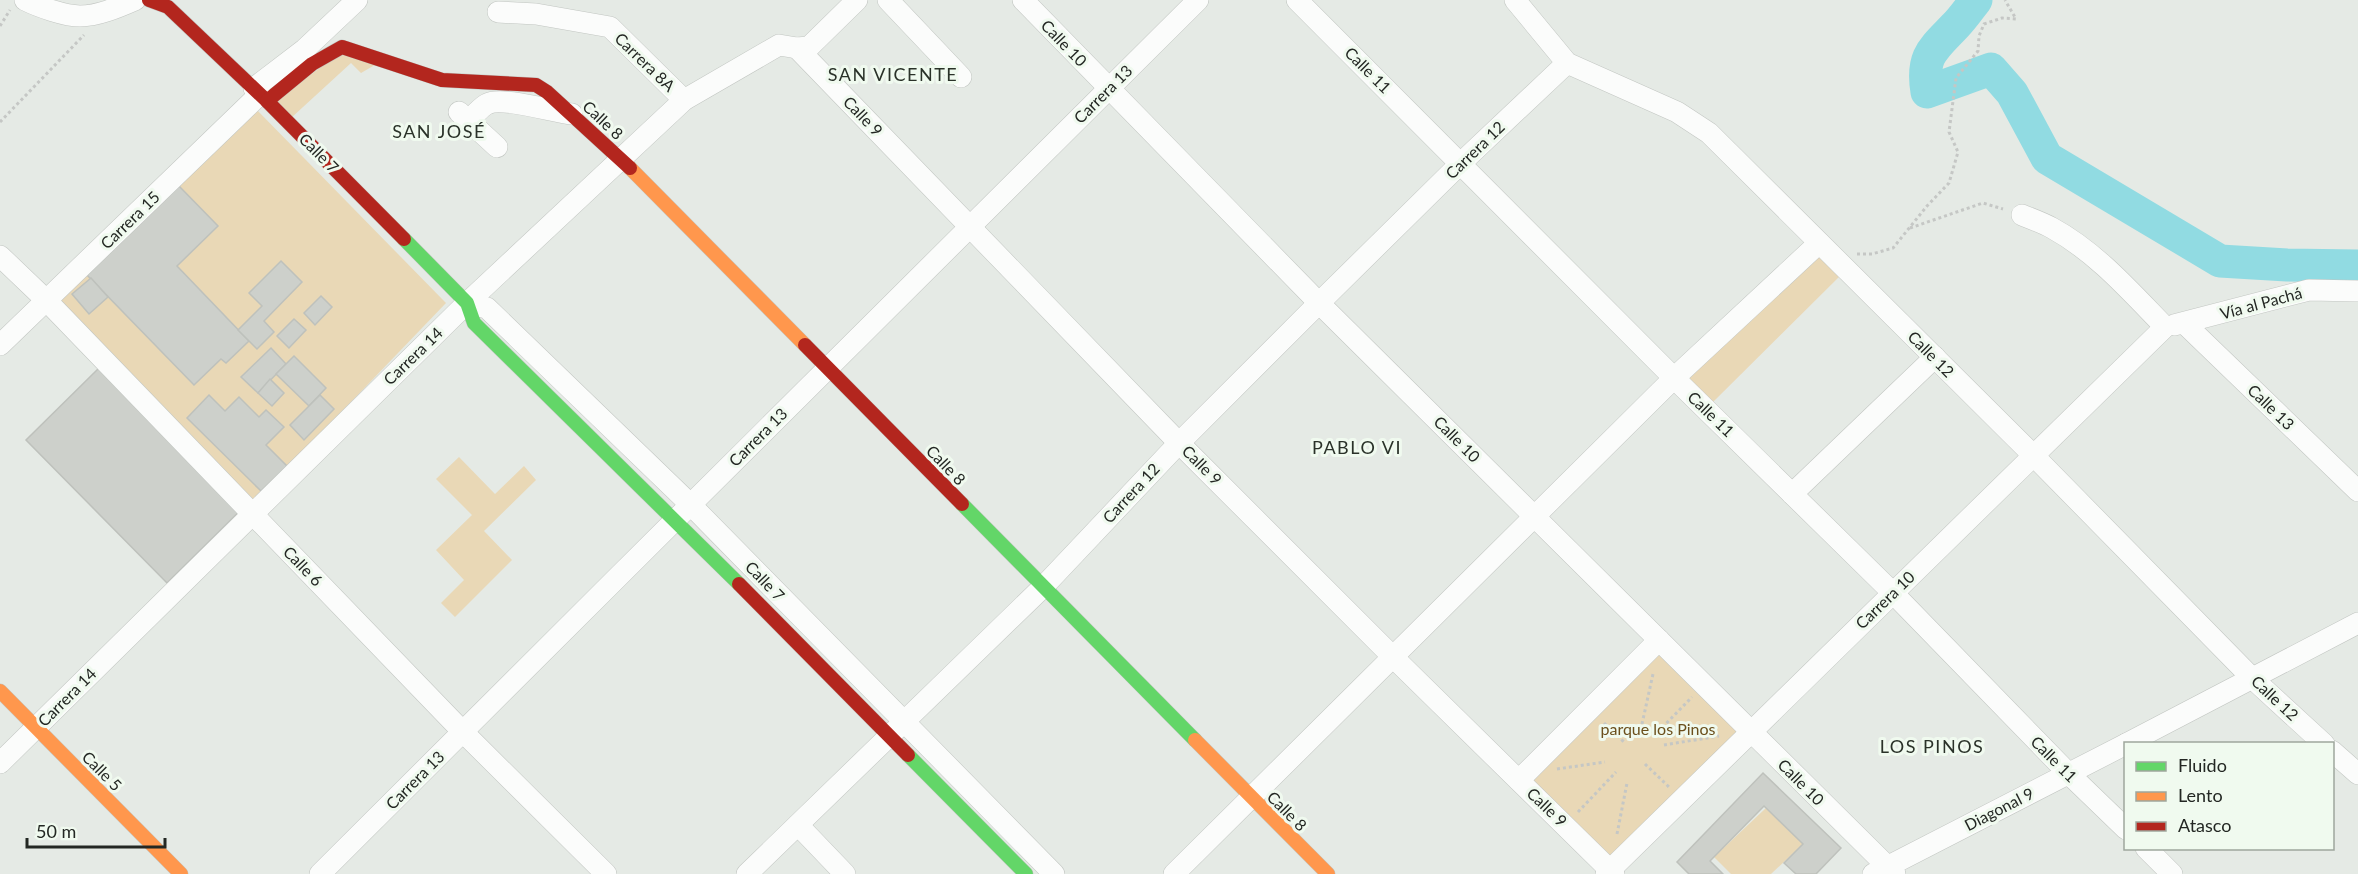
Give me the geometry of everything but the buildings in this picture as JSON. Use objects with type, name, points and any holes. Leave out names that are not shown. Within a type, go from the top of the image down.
[{"type":"street","points":[[18,4],[38,6],[80,16],[117,8],[135,0]]},
{"type":"street","name":"Calle 7","points":[[149,0],[168,7],[260,94],[467,303],[487,308],[896,728],[1026,874]]},
{"type":"street","points":[[260,94],[357,0]]},
{"type":"street","name":"Carrera 14","points":[[0,762],[467,303],[684,100],[779,45],[809,47],[857,0]]},
{"type":"street","points":[[888,0],[961,77]]},
{"type":"street","name":"Calle 10","points":[[1023,0],[1319,303],[1751,732],[1885,872]]},
{"type":"street","name":"Carrera 13","points":[[320,874],[969,225],[1198,0]]},
{"type":"street","name":"Calle 11","points":[[1297,0],[1674,378],[1893,593],[2068,773],[2124,827]]},
{"type":"street","name":"Calle 12","points":[[1515,0],[1567,63],[1677,112],[1709,133],[2032,454],[2253,678],[2322,742]]},
{"type":"street","name":"Carrera 8A","points":[[498,12],[536,14],[610,27],[684,100]]},
{"type":"street","name":"Carrera 15","points":[[0,345],[260,94],[342,47],[382,58],[442,80],[536,85]]},
{"type":"street","name":"Calle 9","points":[[797,48],[1179,443],[1393,657],[1522,777],[1610,873]]},
{"type":"street","name":"Carrera 12","points":[[747,874],[1043,587],[1179,443],[1319,303],[1461,163],[1567,63]]},
{"type":"street","name":"Calle 8","points":[[536,85],[573,114],[621,159],[1328,874]]},
{"type":"street","points":[[497,147],[464,116],[487,104],[502,100],[573,114]]},
{"type":"street","name":"Calle 13","points":[[2022,215],[2052,228],[2081,246],[2174,325],[2358,491]]},
{"type":"street","points":[[1174,874],[1674,378],[1819,243]]},
{"type":"street","name":"Calle 6","points":[[0,256],[46,300],[463,732],[606,874]]},
{"type":"street","name":"Vía al Pachá","points":[[2174,325],[2309,290],[2358,291]]},
{"type":"street","name":"Carrera 10","points":[[1610,873],[1682,798],[2032,454],[2174,325]]},
{"type":"street","points":[[1792,494],[1935,357]]},
{"type":"street","name":"Diagonal 9","points":[[2130,742],[2358,623]]},
{"type":"street","points":[[1522,777],[1659,640]]},
{"type":"street","name":"Calle 5","points":[[0,691],[181,874]]},
{"type":"street","name":"Calle 7","points":[[896,728],[1054,874]]},
{"type":"street","name":"Diagonal 9","points":[[1885,872],[2124,745]]},
{"type":"street","points":[[2334,753],[2358,774]]},
{"type":"street","points":[[798,825],[845,874]]},
{"type":"street","points":[[2147,850],[2172,874]]},
{"type":"path","points":[[1840,263],[1851,254],[1872,254],[1893,248],[1949,183],[1958,152],[1949,132],[1956,78],[1978,51],[1979,36],[1984,24],[2002,18],[2016,19],[2005,0]]},
{"type":"path","points":[[0,26],[18,4]]},
{"type":"path","points":[[0,122],[90,28]]},
{"type":"path","points":[[1910,228],[1983,202],[2022,215]]},
{"type":"path","points":[[1642,724],[1659,640]]},
{"type":"path","points":[[1654,736],[1704,685]]},
{"type":"path","points":[[1590,709],[1624,742]]},
{"type":"path","points":[[1664,745],[1751,732]]},
{"type":"path","points":[[1522,777],[1605,762]]},
{"type":"path","points":[[1645,764],[1682,798]]},
{"type":"path","points":[[1565,825],[1616,772]]},
{"type":"path","points":[[1617,837],[1627,783]]},
{"type":"green space","points":[[342,52],[380,62],[361,73],[351,63],[291,118],[274,101]]},
{"type":"green space","points":[[255,108],[446,303],[251,506],[55,300]]},
{"type":"green space","points":[[1819,249],[1844,272],[1711,404],[1685,379]]},
{"type":"green space","points":[[459,457],[495,494],[524,466],[536,480],[484,531],[512,560],[455,617],[441,603],[464,580],[436,550],[472,515],[436,479]]},
{"type":"green space","name":"parque los Pinos","points":[[1659,646],[1742,729],[1609,859],[1527,778]]},
{"type":"green space","points":[[1766,808],[1803,844],[1771,874],[1731,874],[1714,857]]},
{"type":"waterway","points":[[1976,0],[1930,54],[1926,70],[1927,92],[1991,69],[2012,93],[2047,158],[2220,261],[2358,266]]},
{"type":"traffic: fast","points":[[404,239],[467,303],[474,323],[739,584]]},
{"type":"traffic: fast","points":[[962,504],[1195,740]]},
{"type":"traffic: fast","points":[[908,755],[1026,874]]},
{"type":"traffic: slow","points":[[630,168],[805,345]]},
{"type":"traffic: slow","points":[[0,691],[181,874]]},
{"type":"traffic: slow","points":[[1195,740],[1328,874]]},
{"type":"traffic: jam","points":[[149,0],[168,7],[267,101],[404,239]]},
{"type":"traffic: jam","points":[[267,101],[312,64],[342,47],[442,80],[536,85],[547,92],[630,168]]},
{"type":"traffic: jam","points":[[805,345],[962,504]]},
{"type":"traffic: jam","points":[[739,584],[908,755]]},
{"type":"district","name":"SAN VICENTE","points":[[893,75]]},
{"type":"district","name":"SAN JOSÉ","points":[[439,132]]},
{"type":"district","name":"PABLO VI","points":[[1357,448]]},
{"type":"district","name":"LOS PINOS","points":[[1932,747]]}]
